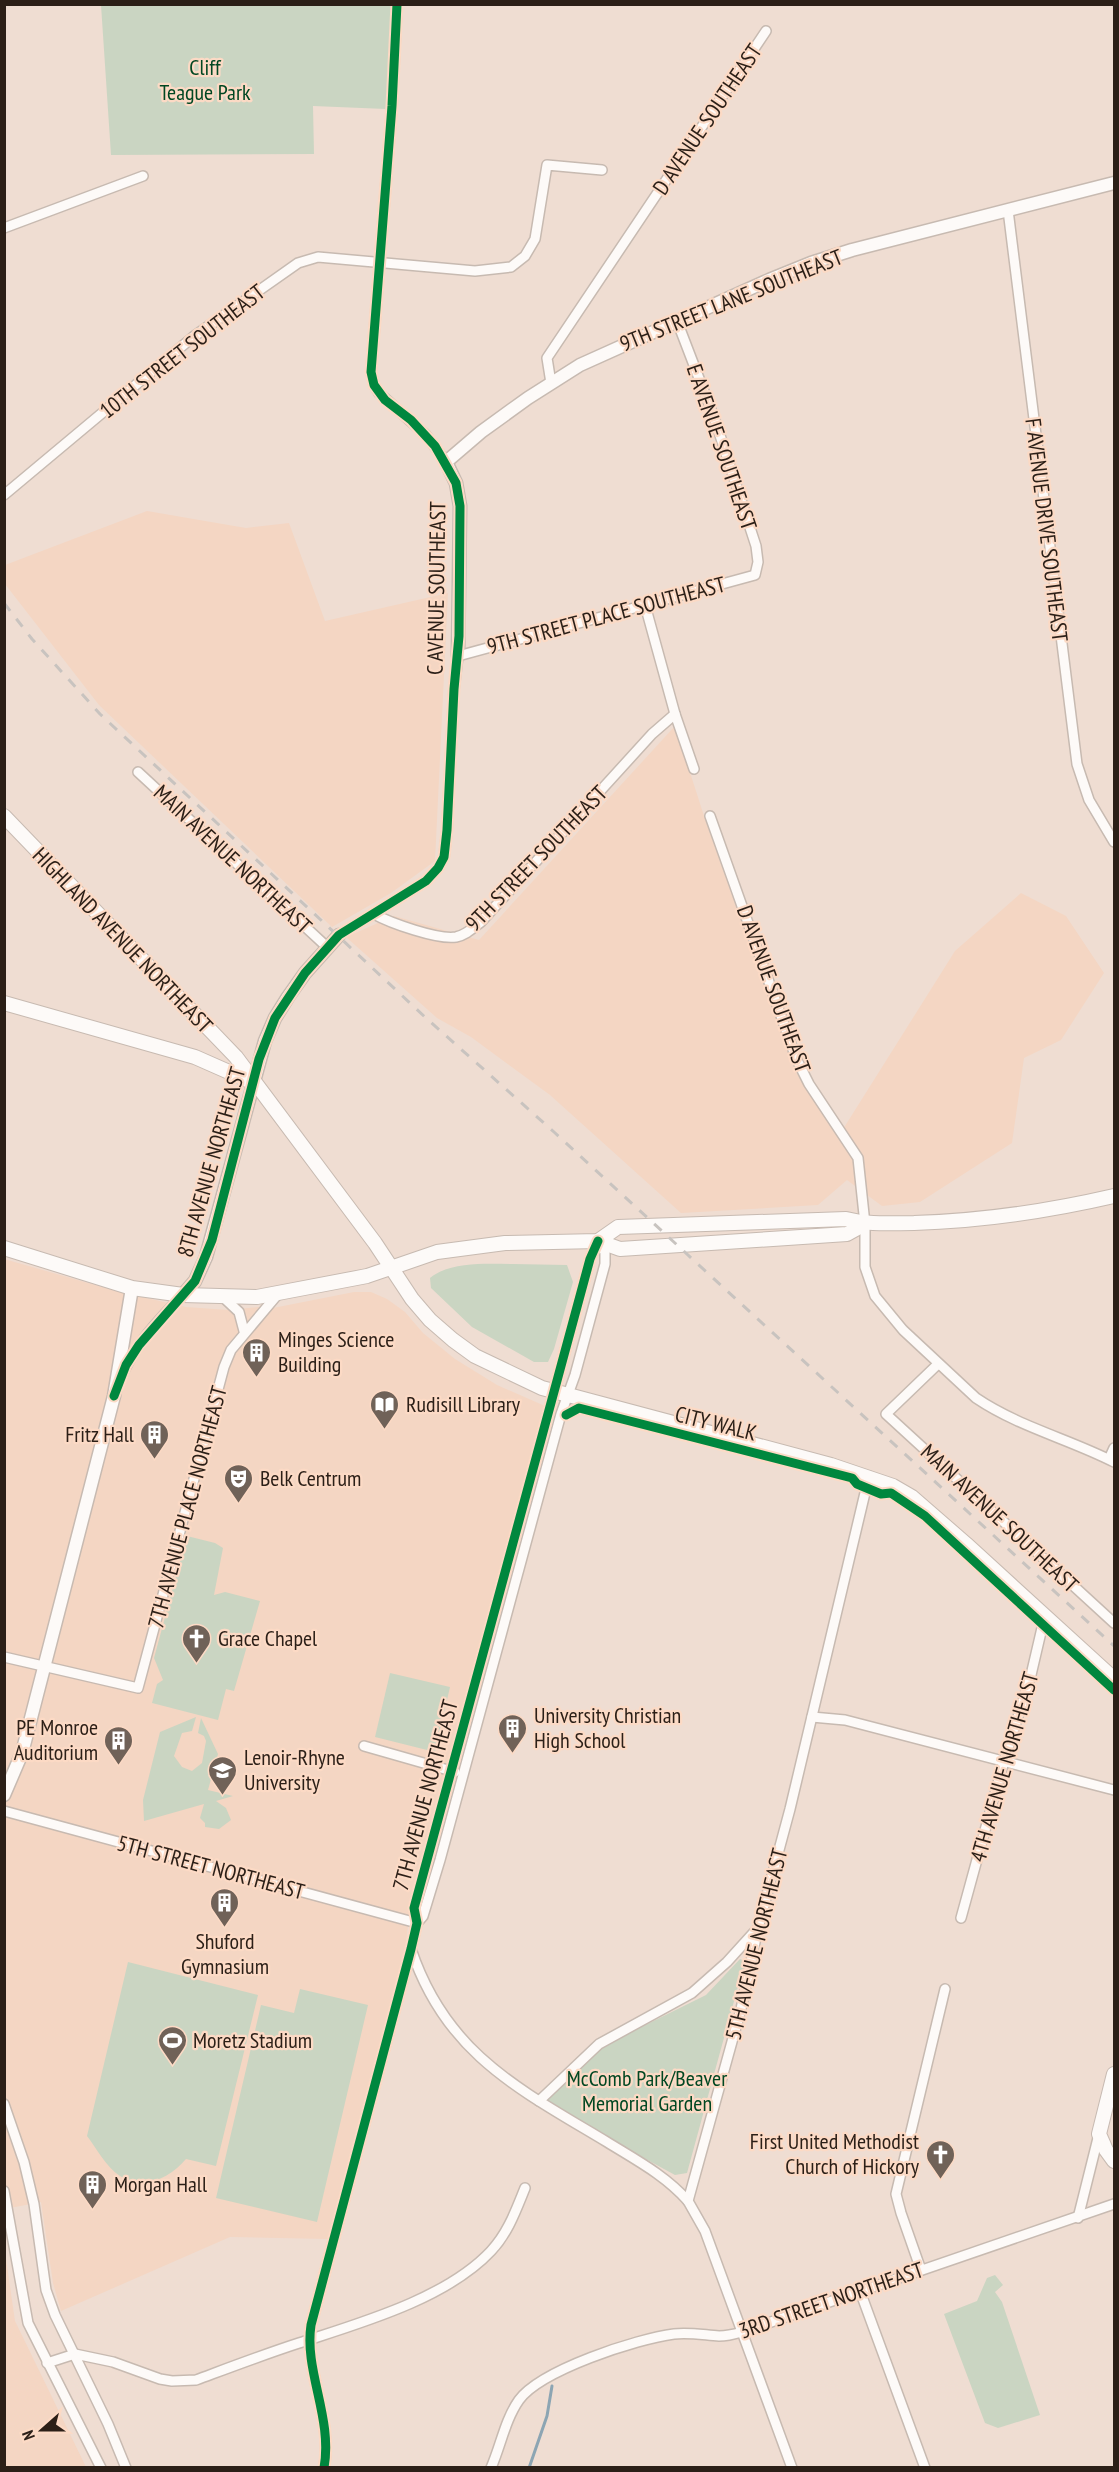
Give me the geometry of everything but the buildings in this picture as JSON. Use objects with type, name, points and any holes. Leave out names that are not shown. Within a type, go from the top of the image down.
[{"type":"main road","name":"HIGHLAND AVENUE NORTHEAST","points":[[4,816],[236,1057],[340,1196],[390,1268],[430,1320],[453,1340],[475,1356],[542,1388],[868,1476]]},
{"type":"main road","points":[[4,1004],[195,1057],[254,1083]]},
{"type":"main road","points":[[598,1241],[618,1227],[846,1220],[865,1224],[931,1222],[1000,1216],[1114,1196]]},
{"type":"main road","points":[[4,1248],[132,1287],[183,1295],[257,1297],[367,1276],[425,1255],[506,1243],[598,1241],[620,1249],[847,1234],[865,1224]]},
{"type":"main road","points":[[868,1476],[912,1497],[1114,1679]]},
{"type":"main road","points":[[1114,2074],[1099,2134],[1114,2161]]},
{"type":"street","name":"C AVENUE SOUTHEAST","points":[[339,935],[426,881],[444,857],[458,656],[460,506],[456,483],[446,462],[426,435],[385,400],[374,385],[370,358],[392,106],[397,4]]},
{"type":"street","name":"D AVENUE SOUTHEAST","points":[[551,383],[547,358],[766,31]]},
{"type":"street","points":[[380,263],[475,271],[505,268],[518,263],[535,239],[547,165],[602,170]]},
{"type":"street","points":[[4,228],[144,176]]},
{"type":"street","name":"9TH STREET LANE SOUTHEAST","points":[[446,462],[481,432],[551,383],[600,355],[811,263],[1114,183]]},
{"type":"street","name":"F AVENUE DRIVE SOUTHEAST","points":[[1008,210],[1077,764],[1089,800],[1114,842]]},
{"type":"street","name":"10TH STREET SOUTHEAST","points":[[4,495],[193,337],[298,263],[318,257],[380,263]]},
{"type":"street","name":"E AVENUE SOUTHEAST","points":[[677,321],[715,420],[756,546],[758,562],[755,575]]},
{"type":"street","name":"9TH STREET PLACE SOUTHEAST","points":[[458,656],[755,575]]},
{"type":"street","points":[[645,605],[675,714],[694,769]]},
{"type":"street","name":"9TH STREET SOUTHEAST","points":[[374,914],[396,925],[447,938],[469,932],[488,915],[652,734],[675,714]]},
{"type":"street","name":"MAIN AVENUE NORTHEAST","points":[[138,772],[327,947]]},
{"type":"street","name":"D AVENUE SOUTHEAST","points":[[711,816],[796,1058],[809,1084],[858,1158],[865,1224],[865,1267],[875,1296],[898,1325],[976,1398],[999,1413],[1112,1461]]},
{"type":"street","name":"8TH AVENUE NORTHEAST","points":[[114,1396],[126,1365],[139,1345],[195,1281],[206,1257],[259,1059],[275,1018],[305,973],[339,935]]},
{"type":"street","name":"7TH AVENUE NORTHEAST","points":[[324,2468],[325,2427],[310,2340],[311,2325],[411,1949],[417,1923],[414,1908],[561,1392],[575,1376],[605,1264],[605,1252],[598,1241]]},
{"type":"street","name":"7TH AVENUE NORTHEAST","points":[[417,1923],[423,1916],[463,1775],[561,1392],[590,1259],[598,1241]]},
{"type":"street","points":[[4,1795],[22,1753],[114,1396],[132,1287]]},
{"type":"street","name":"7TH AVENUE PLACE NORTHEAST","points":[[45,1666],[138,1688],[224,1367],[231,1350],[244,1331],[278,1294]]},
{"type":"street","points":[[223,1297],[239,1312],[244,1331]]},
{"type":"street","name":"MAIN AVENUE SOUTHEAST","points":[[938,1364],[886,1414],[1114,1623]]},
{"type":"street","points":[[1112,1461],[1114,1448]]},
{"type":"street","name":"5TH AVENUE NORTHEAST","points":[[687,2201],[741,2008],[758,1928],[812,1717],[868,1476]]},
{"type":"street","name":"4TH AVENUE NORTHEAST","points":[[962,1918],[1004,1761],[1028,1686],[1045,1615]]},
{"type":"street","points":[[4,1657],[45,1666]]},
{"type":"street","points":[[812,1717],[845,1720],[1114,1790]]},
{"type":"street","points":[[364,1746],[463,1775]]},
{"type":"street","name":"5TH STREET NORTHEAST","points":[[4,1811],[417,1923]]},
{"type":"street","points":[[539,2101],[599,2044],[615,2033],[692,1993],[758,1928]]},
{"type":"street","points":[[411,1949],[430,1995],[456,2034],[488,2066],[539,2101],[664,2177],[687,2201],[705,2231],[792,2468]]},
{"type":"street","points":[[921,2270],[896,2194],[945,1989]]},
{"type":"street","points":[[4,2104],[24,2162],[34,2204],[46,2290],[55,2316],[75,2354],[126,2468]]},
{"type":"street","points":[[1078,2218],[1099,2134]]},
{"type":"street","points":[[47,2363],[75,2354],[113,2362],[160,2379],[196,2380],[379,2316],[411,2302],[471,2269],[482,2260],[501,2238],[525,2188]]},
{"type":"street","points":[[4,2191],[28,2323],[101,2468]]},
{"type":"street","name":"3RD STREET NORTHEAST","points":[[492,2468],[512,2412],[520,2398],[536,2384],[580,2362],[675,2333],[723,2336],[742,2332],[1114,2204]]},
{"type":"street","points":[[860,2291],[925,2468]]},
{"type":"shaded area","points":[[147,511],[246,528],[289,523],[325,621],[448,593],[435,861],[391,893],[332,927],[99,705],[5,584],[5,565]]},
{"type":"shaded area","points":[[675,726],[705,819],[794,1069],[834,1132],[845,1126],[955,951],[1021,893],[1066,916],[1104,973],[1061,1040],[1024,1058],[1012,1143],[920,1202],[882,1206],[847,1180],[818,1205],[681,1213],[550,1095],[471,1037],[437,1018],[346,937],[394,916],[479,940]]},
{"type":"shaded area","name":"Lenoir-Rhyne University","points":[[4,1259],[116,1291],[186,1307],[228,1310],[273,1308],[354,1292],[371,1292],[387,1299],[405,1312],[423,1333],[455,1359],[497,1385],[545,1406],[410,1910],[405,1951],[328,2239],[230,2237],[61,2311],[53,2283],[41,2202],[5,2209]]},
{"type":"shaded area","points":[[5,2252],[15,2321],[86,2467],[5,2467]]},
{"type":"green space","name":"Cliff Teague Park","points":[[101,5],[394,5],[386,109],[313,106],[314,154],[111,155]]},
{"type":"green space","points":[[567,1265],[573,1282],[554,1349],[548,1362],[534,1362],[472,1327],[431,1288],[430,1278],[459,1266]]},
{"type":"green space","points":[[187,1536],[215,1543],[223,1548],[214,1595],[225,1592],[260,1601],[234,1691],[226,1689],[218,1720],[152,1703],[157,1684],[163,1680],[154,1658]]},
{"type":"green space","points":[[390,1673],[450,1687],[435,1752],[375,1737]]},
{"type":"green space","points":[[196,1717],[192,1731],[182,1733],[174,1756],[182,1767],[192,1771],[202,1763],[206,1741],[204,1736],[198,1733],[201,1718],[218,1754],[208,1790],[233,1796],[216,1801],[226,1808],[231,1820],[219,1829],[205,1827],[205,1823],[200,1818],[204,1804],[144,1821],[143,1800],[160,1732]]},
{"type":"green space","name":"McComb Park/Beaver Memorial Garden","points":[[740,1959],[745,1961],[687,2173],[675,2175],[543,2103],[601,2047],[706,1995]]},
{"type":"green space","name":"Moretz Stadium","points":[[128,1962],[258,1995],[216,2166],[186,2159],[172,2172],[156,2180],[138,2182],[129,2180],[110,2168],[87,2136]]},
{"type":"green space","points":[[300,1989],[368,2005],[317,2222],[216,2198],[261,2005],[294,2013]]},
{"type":"green space","points":[[995,2275],[1003,2285],[995,2292],[1002,2302],[1040,2415],[998,2428],[985,2423],[944,2314],[977,2301],[987,2278]]},
{"type":"waterway","points":[[529,2468],[547,2416],[552,2386]]},
{"type":"railway","points":[[4,603],[32,639],[100,714],[426,1018],[554,1132],[1114,1646]]},
{"type":"cycle path","points":[[114,1396],[126,1365],[139,1345],[195,1281],[212,1240],[259,1059],[275,1018],[305,973],[339,935],[426,881],[444,857],[459,636],[460,506],[456,483],[435,446],[411,420],[385,400],[374,385],[371,372],[392,106],[397,4]]},
{"type":"cycle path","points":[[324,2468],[325,2431],[311,2360],[311,2325],[411,1949],[417,1923],[414,1908],[590,1259],[598,1241]]},
{"type":"cycle path","name":"CITY WALK","points":[[566,1415],[579,1408],[852,1478],[857,1484],[881,1494],[891,1493],[925,1516],[1114,1690]]},
{"type":"place","name":"Minges Science Building","points":[[257,1378]]},
{"type":"place","name":"Rudisill Library","points":[[385,1430]]},
{"type":"place","name":"Fritz Hall","points":[[155,1460]]},
{"type":"place","name":"Belk Centrum","points":[[239,1504]]},
{"type":"place","name":"Grace Chapel","points":[[197,1664]]},
{"type":"place","name":"University Christian High School","points":[[513,1754]]},
{"type":"place","name":"PE Monroe Auditorium","points":[[119,1766]]},
{"type":"place","name":"Lenoir-Rhyne University","points":[[223,1796]]},
{"type":"place","name":"Shuford Gymnasium","points":[[225,1928]]},
{"type":"place","name":"Moretz Stadium","points":[[172,2066]]},
{"type":"place","name":"First United Methodist Church of Hickory","points":[[940,2180]]},
{"type":"place","name":"Morgan Hall","points":[[93,2210]]}]
